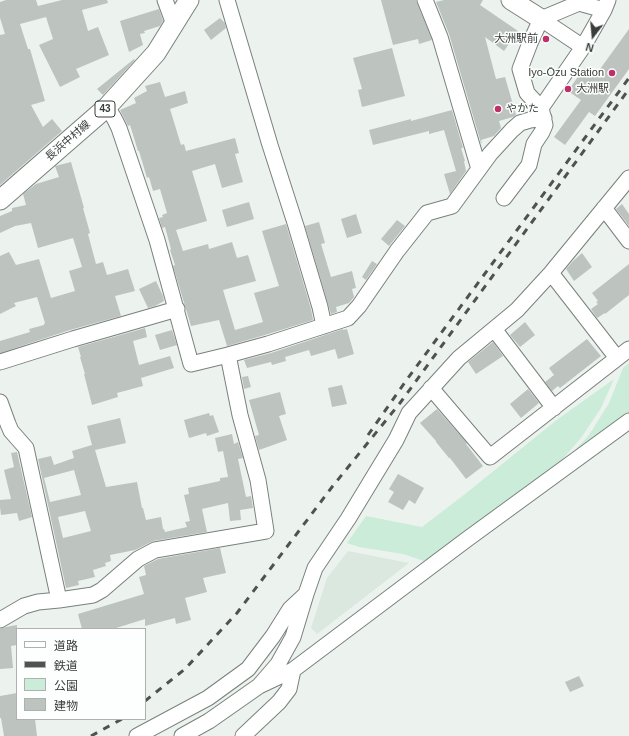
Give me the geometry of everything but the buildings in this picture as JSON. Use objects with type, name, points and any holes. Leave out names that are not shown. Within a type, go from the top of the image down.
[{"type":"main road","name":"長浜中村線","points":[[0,200],[107,108],[156,53],[189,0]]},
{"type":"main road","points":[[516,2],[541,19]]},
{"type":"street","points":[[165,0],[172,19],[176,21]]},
{"type":"street","points":[[227,0],[270,146],[301,241],[324,326]]},
{"type":"street","points":[[425,0],[440,37],[479,169]]},
{"type":"street","points":[[107,108],[114,118],[121,136],[157,240],[191,364],[268,344],[348,318],[427,213],[452,206],[479,169],[512,130],[520,123],[530,120],[542,113],[583,47],[606,5],[579,3],[541,19],[520,69],[527,93],[542,113],[545,125],[534,144],[529,165],[504,198]]},
{"type":"street","points":[[541,19],[583,47]]},
{"type":"street","points":[[259,686],[278,664],[293,638],[315,568],[348,519],[396,440],[409,413],[459,358],[517,310],[551,273],[629,178]]},
{"type":"street","points":[[604,208],[629,241]]},
{"type":"street","points":[[551,273],[617,358]]},
{"type":"street","points":[[0,362],[72,339],[176,309]]},
{"type":"street","points":[[494,329],[554,408]]},
{"type":"street","points":[[431,388],[490,457],[629,349]]},
{"type":"street","points":[[0,620],[24,606],[38,602],[93,595],[102,590],[138,559],[155,550],[266,531],[258,480],[240,415],[228,355]]},
{"type":"street","points":[[0,402],[11,431],[26,448],[59,600]]},
{"type":"street","points":[[182,736],[209,721],[259,686],[293,670],[466,540],[629,421]]},
{"type":"street","points":[[137,736],[208,698],[248,669],[273,636],[290,609],[306,594]]},
{"type":"street","points":[[243,736],[279,702],[289,689],[293,670]]},
{"type":"shaded area","points":[[348,551],[409,563],[317,634],[311,628],[327,578]]},
{"type":"green space","points":[[629,363],[629,415],[593,441],[575,450],[589,435],[609,403],[623,368]]},
{"type":"green space","points":[[614,379],[601,408],[581,438],[555,468],[437,554],[424,561],[403,554],[359,547],[347,543],[366,516],[422,527],[558,419]]},
{"type":"railway","points":[[368,435],[408,378],[629,78]]},
{"type":"railway","points":[[146,700],[185,669],[237,613],[332,487],[400,403],[629,89]]},
{"type":"railway","points":[[91,736],[120,720]]},
{"type":"place","name":"大洲駅前","points":[[546,39]]},
{"type":"place","name":"Iyo-Ōzu Station","points":[[612,73]]},
{"type":"place","name":"大洲駅","points":[[568,89]]},
{"type":"place","name":"やかた","points":[[498,109]]}]
